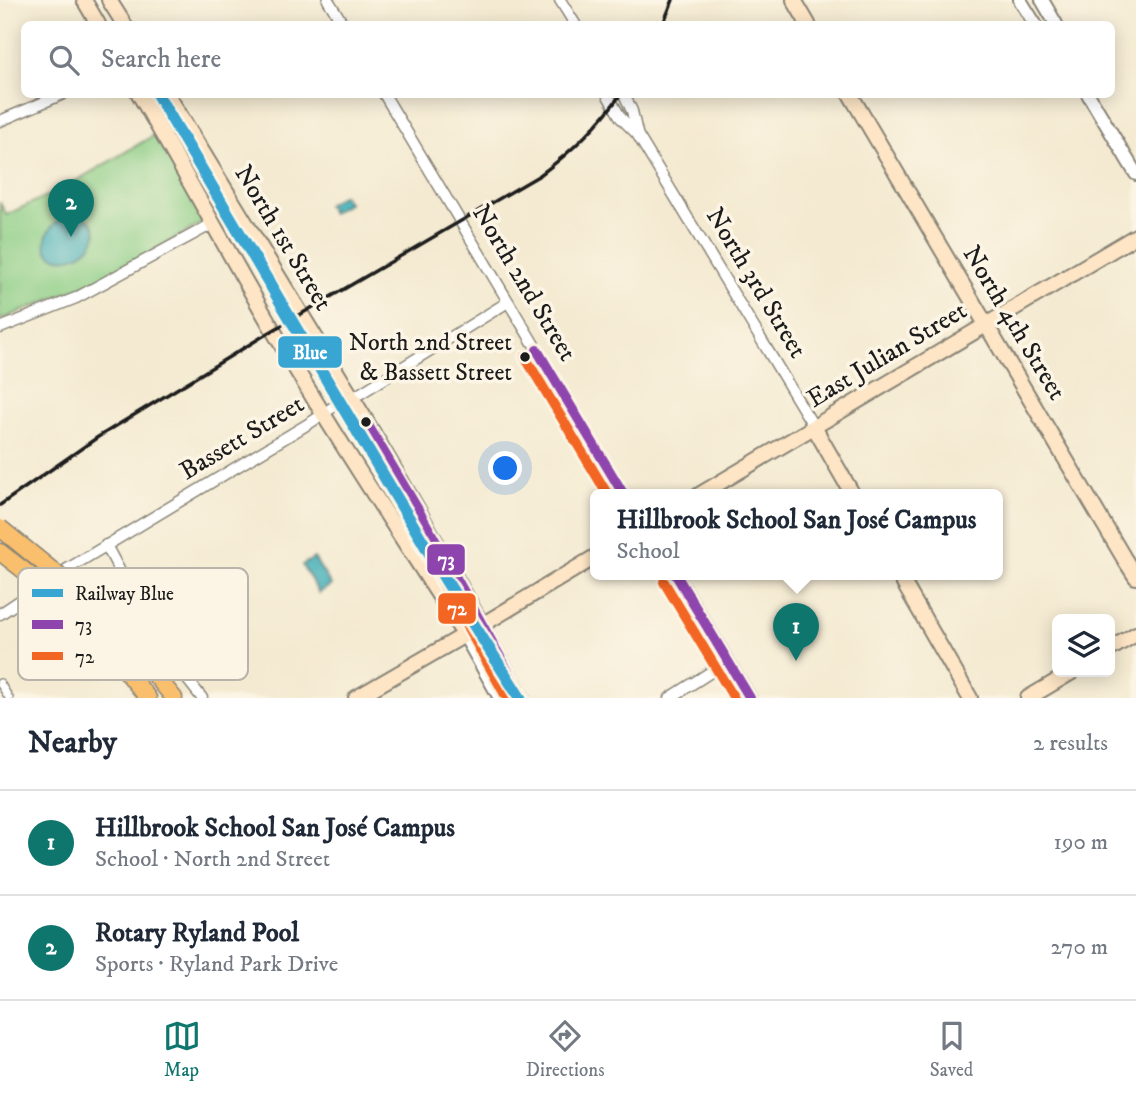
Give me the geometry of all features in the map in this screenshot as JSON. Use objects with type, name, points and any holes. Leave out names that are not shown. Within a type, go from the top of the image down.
[{"type":"main road","points":[[84,0],[96,21]]},
{"type":"main road","points":[[109,0],[122,21]]},
{"type":"main road","points":[[794,0],[806,21]]},
{"type":"main road","name":"North 1st Street","points":[[141,98],[273,331],[326,411],[465,636]]},
{"type":"main road","name":"North 1st Street","points":[[169,98],[347,398],[408,491],[482,625]]},
{"type":"main road","name":"North 4th Street","points":[[852,98],[1136,577]]},
{"type":"main road","name":"East Julian Street","points":[[708,489],[1136,236]]},
{"type":"main road","name":"North 3rd Street","points":[[814,427],[850,489]]},
{"type":"main road","points":[[0,528],[49,568]]},
{"type":"main road","points":[[0,552],[20,568]]},
{"type":"main road","points":[[356,698],[590,560]]},
{"type":"main road","points":[[902,580],[970,698]]},
{"type":"main road","points":[[1115,646],[1136,634]]},
{"type":"main road","points":[[1028,698],[1064,677]]},
{"type":"main road","points":[[133,680],[148,698]]},
{"type":"main road","points":[[159,680],[174,698]]},
{"type":"street","points":[[328,0],[341,21]]},
{"type":"street","points":[[560,0],[573,21]]},
{"type":"street","points":[[1020,0],[1033,21]]},
{"type":"street","points":[[1042,0],[1054,21]]},
{"type":"street","points":[[0,121],[54,98]]},
{"type":"street","name":"North 2nd Street","points":[[386,98],[620,489]]},
{"type":"street","name":"North 3rd Street","points":[[609,98],[621,118],[638,134],[814,427]]},
{"type":"street","name":"North 3rd Street","points":[[626,98],[638,134]]},
{"type":"street","points":[[1090,98],[1136,174]]},
{"type":"street","points":[[0,328],[76,298],[214,223]]},
{"type":"street","name":"Bassett Street","points":[[69,568],[508,302]]},
{"type":"street","points":[[106,545],[118,568]]},
{"type":"street","points":[[679,580],[750,698]]},
{"type":"street","name":"Bassett Street","points":[[0,614],[18,602]]},
{"type":"street","name":"North 1st Street","points":[[482,625],[523,698]]},
{"type":"street","name":"North 1st Street","points":[[465,636],[500,698]]},
{"type":"street","points":[[670,698],[728,661]]},
{"type":"street","points":[[188,680],[202,698]]},
{"type":"street","points":[[0,683],[9,698]]},
{"type":"green space","points":[[165,129],[213,217],[107,277],[0,320],[0,202],[6,215],[62,189]]},
{"type":"water","points":[[343,195],[348,203],[332,213],[327,205]]},
{"type":"water","points":[[77,215],[89,220],[95,227],[96,235],[92,243],[77,256],[66,258],[50,254],[46,240],[53,225],[69,216]]},
{"type":"water","points":[[314,558],[331,585],[319,593],[302,565]]},
{"type":"railway","points":[[664,21],[673,0]]},
{"type":"railway","points":[[0,505],[98,437],[265,335],[540,175],[583,138],[618,98]]},
{"type":"rail line","name":"Blue","points":[[159,98],[445,579],[520,698]]},
{"type":"transit line","name":"73","points":[[537,350],[620,489]]},
{"type":"transit line","name":"72","points":[[525,357],[604,489]]},
{"type":"transit line","name":"73","points":[[366,422],[523,698]]},
{"type":"transit line","name":"72","points":[[354,429],[507,698]]},
{"type":"transit line","name":"73","points":[[679,580],[750,698]]},
{"type":"transit line","name":"72","points":[[664,582],[734,698]]},
{"type":"place","name":"Rotary Ryland Pool","points":[[71,237]]},
{"type":"place","name":"North 2nd Street & Bassett Street","points":[[525,357]]},
{"type":"place","name":"Hillbrook School San José Campus","points":[[796,661]]}]
